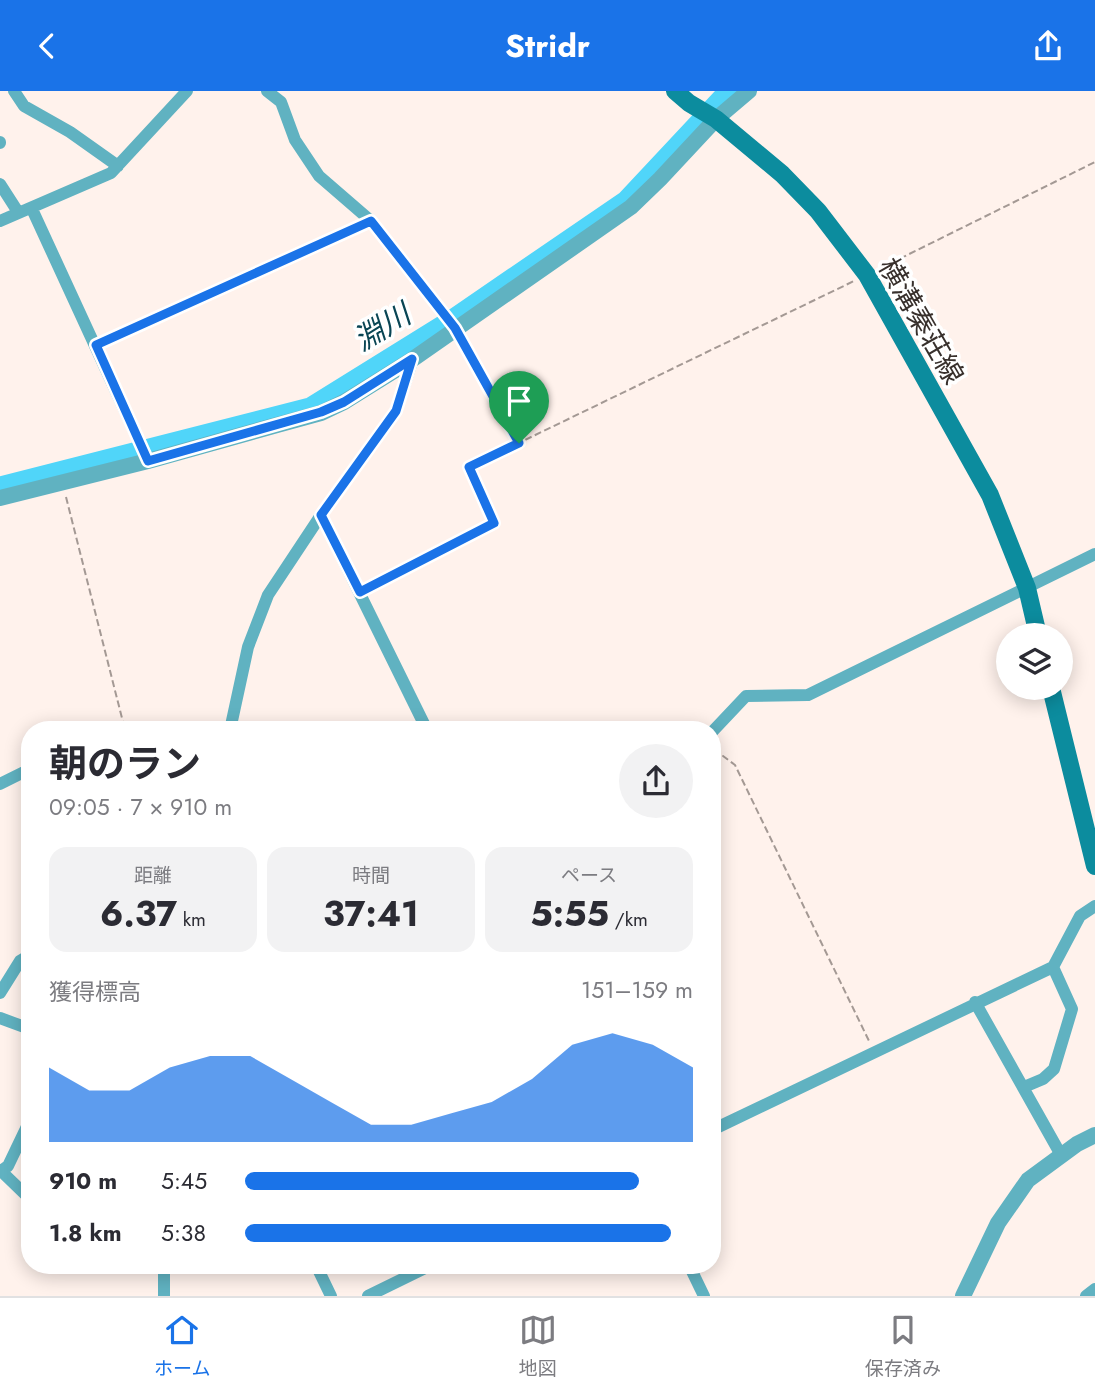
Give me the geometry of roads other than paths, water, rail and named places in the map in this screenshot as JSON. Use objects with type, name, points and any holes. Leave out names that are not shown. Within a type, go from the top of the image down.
[{"type":"main road","name":"横溝秦荘線","points":[[675,91],[716,119],[782,174],[818,211],[867,275],[990,495],[1027,587],[1035,623]]},
{"type":"main road","points":[[1054,700],[1095,866]]},
{"type":"street","points":[[14,91],[24,106],[70,132],[118,166]]},
{"type":"street","points":[[0,221],[111,173],[187,91]]},
{"type":"street","points":[[267,91],[281,103],[295,140],[319,176],[371,221],[455,328]]},
{"type":"street","points":[[0,498],[148,461],[321,412],[344,402],[412,359],[631,207],[660,180],[716,119],[749,91]]},
{"type":"street","points":[[0,184],[18,212]]},
{"type":"street","points":[[32,209],[148,461]]},
{"type":"street","points":[[232,721],[248,647],[268,595],[321,515],[396,411],[412,359]]},
{"type":"street","points":[[321,515],[423,721]]},
{"type":"street","points":[[721,722],[746,696],[808,695],[1095,554]]},
{"type":"street","points":[[0,784],[21,774]]},
{"type":"street","points":[[721,1126],[1053,967],[1080,916],[1095,906]]},
{"type":"street","points":[[0,993],[21,960]]},
{"type":"street","points":[[1024,1087],[1043,1079],[1054,1069],[1072,1009],[1053,967]]},
{"type":"street","points":[[975,1002],[1061,1156]]},
{"type":"street","points":[[0,1018],[21,1026]]},
{"type":"street","points":[[963,1296],[998,1223],[1028,1179],[1095,1135]]},
{"type":"street","points":[[21,1138],[8,1165],[1,1170],[21,1189]]},
{"type":"street","points":[[164,1274],[164,1296]]},
{"type":"street","points":[[320,1274],[331,1296]]},
{"type":"street","points":[[368,1296],[413,1274]]},
{"type":"street","points":[[693,1274],[704,1296]]},
{"type":"street","points":[[1086,1296],[1095,1289]]},
{"type":"waterway","name":"淵川","points":[[0,486],[310,407],[455,317],[626,200],[728,91]]}]
